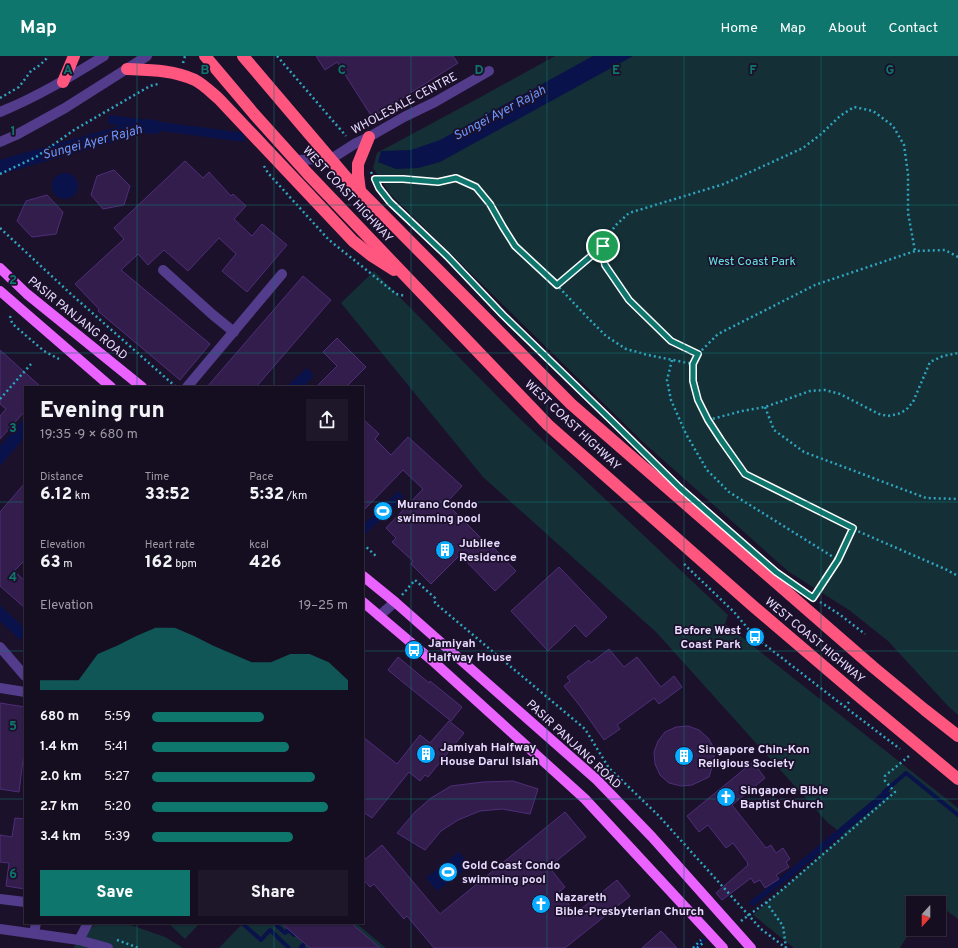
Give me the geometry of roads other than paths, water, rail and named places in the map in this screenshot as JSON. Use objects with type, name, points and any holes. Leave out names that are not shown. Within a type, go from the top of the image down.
[{"type":"highway","points":[[63,82],[74,56]]},
{"type":"highway","name":"WEST COAST HIGHWAY","points":[[205,56],[254,114],[312,178],[548,424],[753,606],[958,779]]},
{"type":"highway","name":"WEST COAST HIGHWAY","points":[[243,56],[360,192],[571,404],[873,667],[958,736]]},
{"type":"highway","points":[[127,69],[158,70],[180,74],[196,80],[219,99],[353,241],[372,256],[412,282]]},
{"type":"highway","points":[[360,192],[358,164],[369,137]]},
{"type":"main road","name":"PASIR PANJANG ROAD","points":[[0,268],[27,294],[141,386]]},
{"type":"main road","points":[[0,292],[110,386]]},
{"type":"main road","name":"PASIR PANJANG ROAD","points":[[364,577],[395,602],[597,780],[652,837],[751,948]]},
{"type":"main road","points":[[364,603],[429,658],[586,799],[723,948]]},
{"type":"street","points":[[0,112],[20,104],[63,82],[104,56]]},
{"type":"street","points":[[0,142],[16,135],[65,108],[147,56]]},
{"type":"street","name":"WHOLESALE CENTRE","points":[[331,159],[356,143],[489,71]]},
{"type":"street","points":[[296,160],[331,159]]},
{"type":"street","points":[[163,270],[212,315],[234,332]]},
{"type":"street","points":[[188,386],[282,274]]},
{"type":"street","points":[[380,616],[395,602]]},
{"type":"street","points":[[0,647],[24,675]]},
{"type":"street","points":[[0,688],[24,692]]},
{"type":"street","points":[[0,900],[24,902]]},
{"type":"street","points":[[34,934],[36,924]]},
{"type":"street","points":[[79,940],[87,924]]},
{"type":"street","points":[[0,929],[79,940],[108,948]]},
{"type":"water","points":[[593,56],[633,56],[440,162],[418,168],[396,169],[378,162],[381,151],[411,150],[440,140]]},
{"type":"water","points":[[109,115],[245,133],[244,142],[108,124]]},
{"type":"water","points":[[65,173],[74,177],[78,186],[74,195],[65,199],[56,195],[52,186],[56,177]]},
{"type":"water","points":[[307,368],[314,376],[304,386],[287,386]]},
{"type":"water","points":[[24,418],[24,438],[0,466],[0,446]]},
{"type":"water","name":"Murano Condo swimming pool","points":[[398,491],[404,497],[364,536],[364,524]]},
{"type":"water","points":[[0,605],[24,628],[24,635],[20,640],[0,621]]},
{"type":"water","points":[[886,789],[891,794],[791,877],[752,907],[749,902]]},
{"type":"water","name":"Gold Coast Condo swimming pool","points":[[459,852],[470,866],[437,891],[426,878]]},
{"type":"waterway","name":"Sungei Ayer Rajah","points":[[0,167],[145,126],[155,127]]},
{"type":"waterway","points":[[884,792],[906,773],[958,815]]},
{"type":"waterway","points":[[243,924],[261,940],[270,930],[289,948]]},
{"type":"waterway","points":[[275,924],[285,933],[288,930],[294,935],[304,924]]},
{"type":"waterway","points":[[303,948],[301,947],[308,940]]},
{"type":"waterway","points":[[695,948],[704,940]]},
{"type":"place","name":"Murano Condo swimming pool","points":[[383,511]]},
{"type":"place","name":"Jubilee Residence","points":[[445,550]]},
{"type":"place","name":"Before West Coast Park","points":[[755,637]]},
{"type":"place","name":"Jamiyah Halfway House","points":[[414,650]]},
{"type":"place","name":"Jamiyah Halfway House Darul Islah","points":[[426,754]]},
{"type":"place","name":"Singapore Chin-Kon Religious Society","points":[[684,756]]},
{"type":"place","name":"Singapore Bible Baptist Church","points":[[726,797]]},
{"type":"place","name":"Gold Coast Condo swimming pool","points":[[448,872]]},
{"type":"place","name":"Nazareth Bible-Presbyterian Church","points":[[541,904]]},
{"type":"park label","name":"West Coast Park","points":[[752,261]]}]
